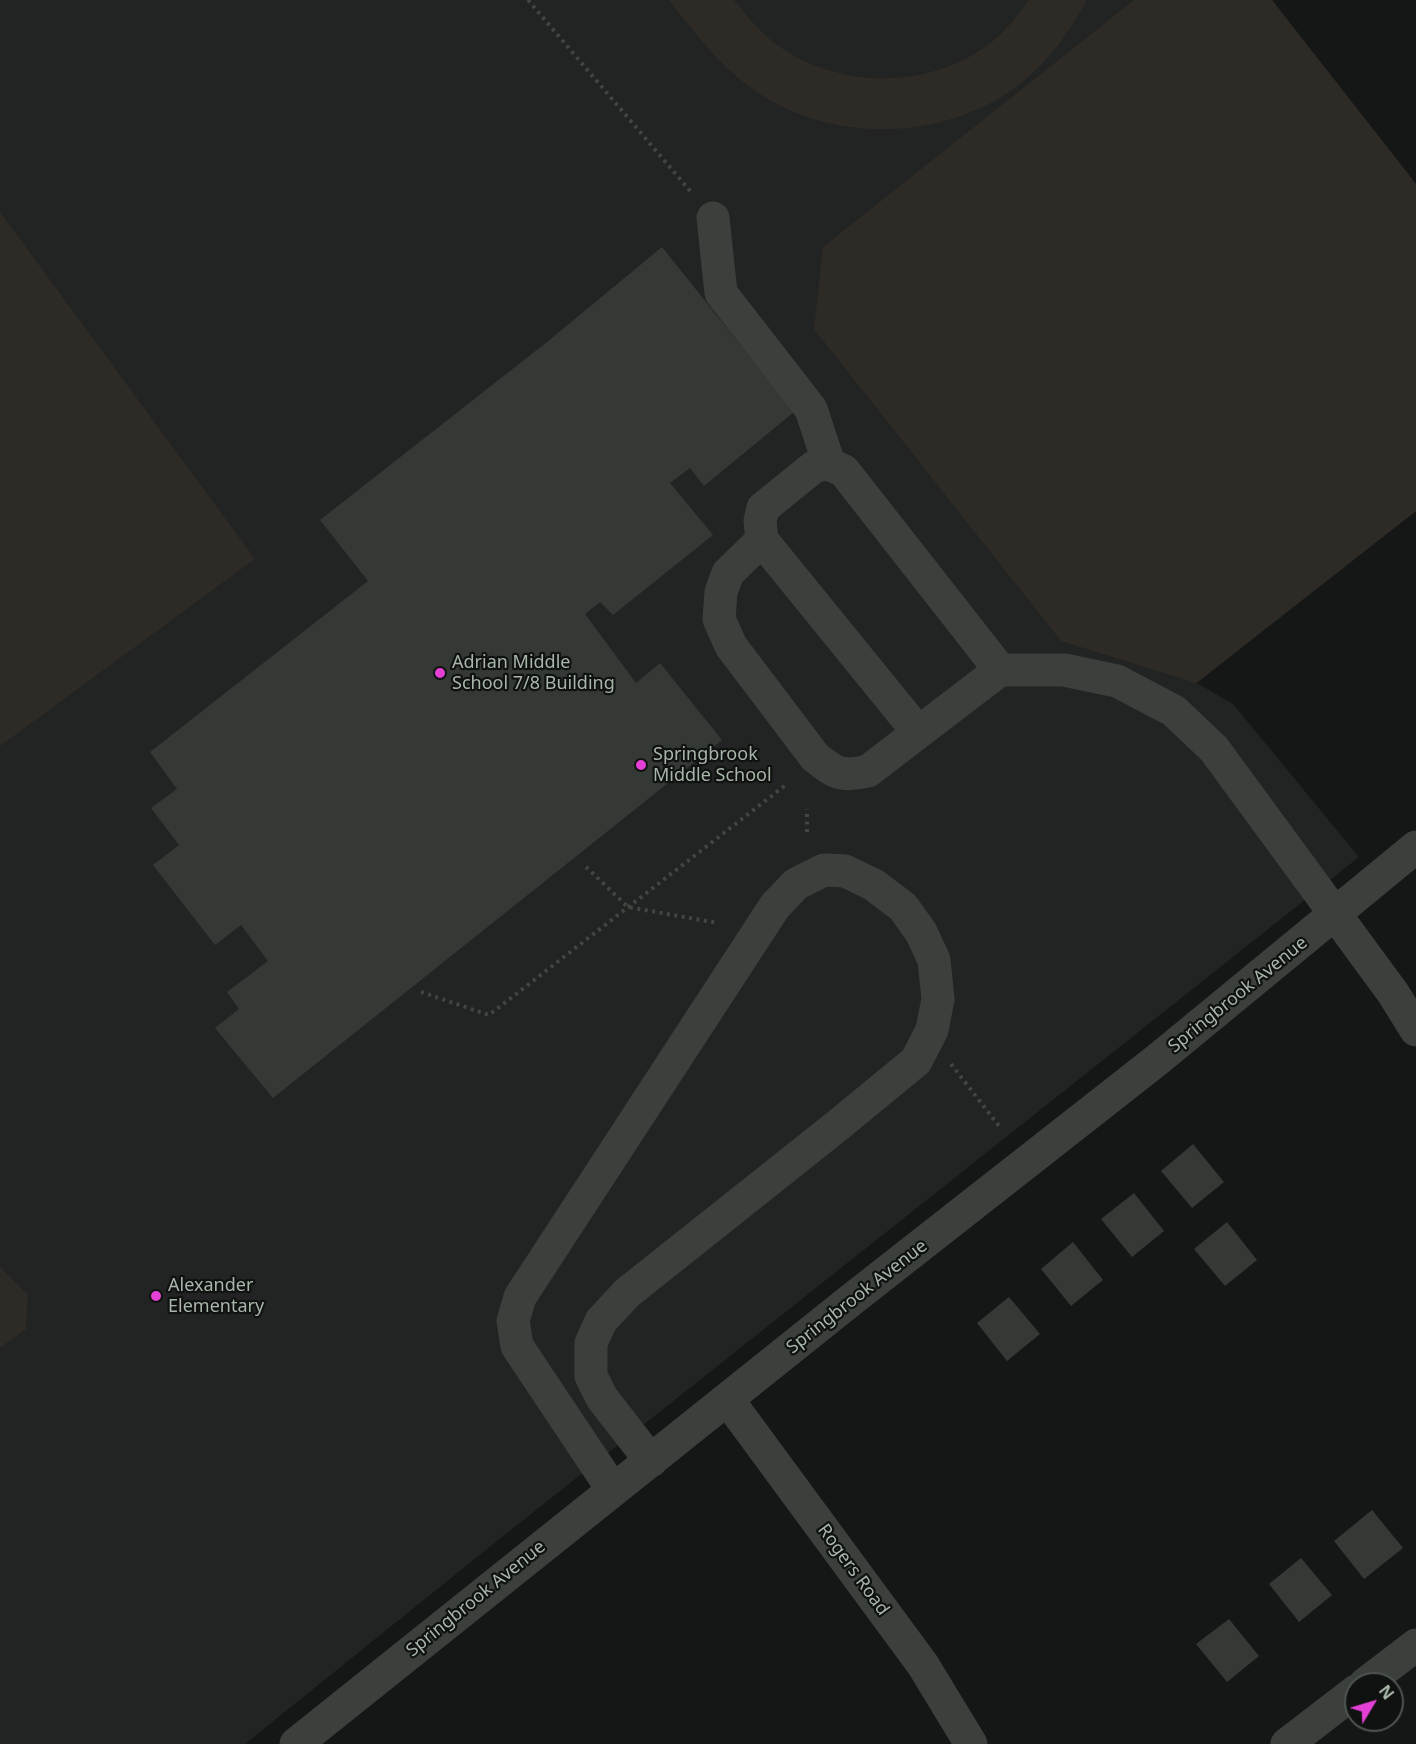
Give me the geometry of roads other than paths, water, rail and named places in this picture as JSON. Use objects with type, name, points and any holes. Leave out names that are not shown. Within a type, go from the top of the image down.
[{"type":"street","points":[[713,218],[721,293],[811,409],[829,464]]},
{"type":"street","points":[[918,732],[762,540],[760,521],[763,508],[815,466],[829,464],[844,471],[1000,670]]},
{"type":"street","points":[[762,540],[728,573],[722,592],[719,619],[731,646],[815,757],[829,769],[847,775],[868,771],[1000,670],[1064,670],[1117,681],[1174,711],[1214,749],[1393,993],[1416,1030]]},
{"type":"street","name":"Springbrook Avenue","points":[[296,1744],[851,1300],[1157,1060],[1416,847]]},
{"type":"street","points":[[613,1490],[518,1346],[513,1321],[520,1297],[775,906],[796,884],[824,870],[845,871],[874,885],[903,907],[921,932],[934,960],[938,999],[932,1030],[916,1061],[627,1293],[601,1321],[591,1343],[591,1376],[602,1398],[651,1461]]},
{"type":"street","name":"Rogers Road","points":[[728,1400],[923,1665],[971,1744]]},
{"type":"street","points":[[1381,1672],[1416,1645]]},
{"type":"street","points":[[1287,1744],[1344,1700]]},
{"type":"place","name":"Adrian Middle School 7/8 Building","points":[[440,673]]},
{"type":"place","name":"Springbrook Middle School","points":[[641,765]]},
{"type":"place","name":"Alexander Elementary","points":[[156,1296]]}]
